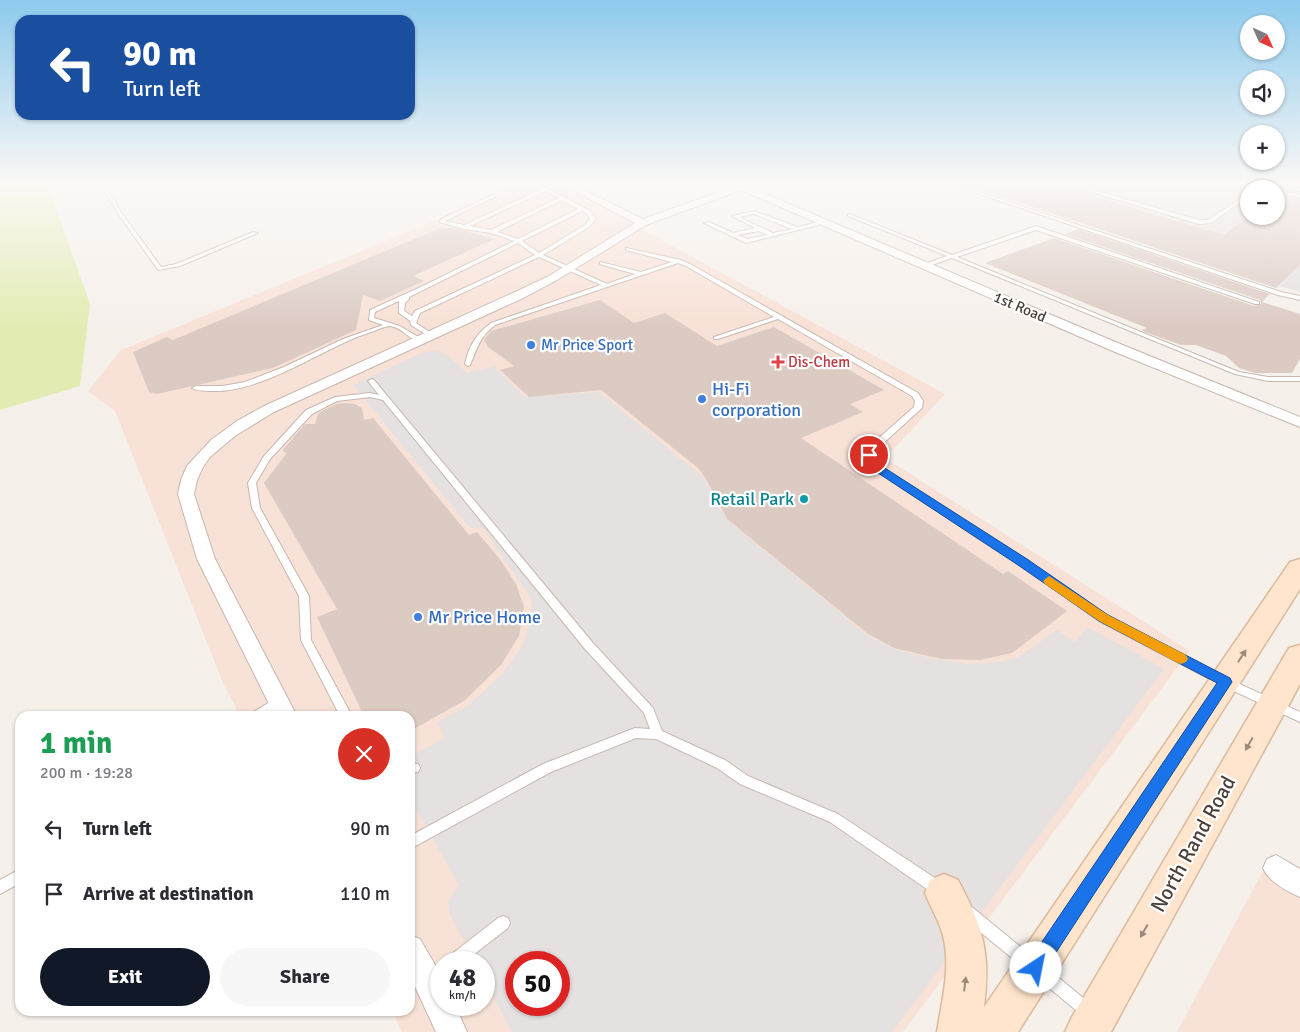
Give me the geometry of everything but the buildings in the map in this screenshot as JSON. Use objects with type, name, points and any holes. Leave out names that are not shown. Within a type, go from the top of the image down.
[{"type":"main road","points":[[993,1032],[1300,568]]},
{"type":"main road","name":"North Rand Road","points":[[1091,1025],[1286,711],[1300,656]]},
{"type":"main road","points":[[944,893],[963,935],[966,954],[966,975],[959,1032]]},
{"type":"street","points":[[283,711],[206,559],[186,494],[187,484],[192,473],[212,447],[239,425],[269,409],[517,296],[569,268],[630,231]]},
{"type":"street","name":"1st Road","points":[[842,231],[1129,353],[1300,422]]},
{"type":"street","points":[[1276,868],[1300,884]]},
{"type":"street","points":[[415,955],[430,971]]},
{"type":"street","points":[[447,1016],[452,1032]]},
{"type":"lane","points":[[133,231],[160,269],[178,265],[255,234]]},
{"type":"lane","points":[[487,231],[517,240],[538,255],[607,286]]},
{"type":"lane","points":[[427,338],[371,319],[372,311],[411,295],[536,231]]},
{"type":"lane","points":[[427,338],[413,324],[417,312],[538,255],[578,231]]},
{"type":"lane","points":[[723,231],[746,241],[789,231]]},
{"type":"lane","points":[[732,236],[751,231]]},
{"type":"lane","points":[[764,231],[772,235]]},
{"type":"lane","points":[[890,231],[1238,373],[1254,378],[1282,381],[1300,379]]},
{"type":"lane","points":[[924,266],[1027,231]]},
{"type":"lane","points":[[1045,231],[1257,303]]},
{"type":"lane","points":[[1093,231],[1280,294],[1300,298]]},
{"type":"lane","points":[[628,249],[679,261],[915,395],[919,401],[918,408],[875,446],[869,455],[876,467],[1022,562],[1103,618],[1225,682],[1286,711]]},
{"type":"lane","points":[[468,364],[475,341],[481,333],[493,324],[679,261]]},
{"type":"lane","points":[[602,263],[642,274]]},
{"type":"lane","points":[[411,295],[402,302],[400,307],[401,312],[413,320]]},
{"type":"lane","points":[[716,338],[779,318]]},
{"type":"lane","points":[[196,388],[226,388],[242,384],[284,368],[356,335],[388,325]]},
{"type":"lane","points":[[372,381],[593,651],[649,711],[657,734]]},
{"type":"lane","points":[[343,711],[306,640],[304,596],[256,508],[252,482],[267,458],[309,412],[335,399],[370,396],[386,398]]},
{"type":"lane","points":[[263,711],[278,701]]},
{"type":"lane","points":[[415,839],[547,768],[635,733],[657,734],[721,764],[744,780],[834,818],[944,893],[1036,968],[1091,1025]]},
{"type":"lane","points":[[0,888],[15,878]]},
{"type":"lane","points":[[467,951],[504,923]]},
{"type":"shaded area","points":[[410,231],[645,231],[945,394],[885,458],[1190,651],[903,1032],[402,1032],[394,1016],[415,1016],[415,711],[237,711],[223,683],[115,411],[88,391],[121,350]]},
{"type":"shaded area","points":[[1211,231],[1229,231],[1224,235]]},
{"type":"shaded area","points":[[1300,265],[1300,292],[1279,286]]},
{"type":"shaded area","points":[[438,351],[448,356],[467,373],[496,366],[498,371],[525,397],[599,392],[704,478],[726,519],[867,635],[893,649],[935,659],[968,664],[999,662],[1019,657],[1057,630],[1075,642],[1087,627],[1164,669],[892,1032],[512,1032],[495,1000],[495,951],[469,951],[450,915],[448,902],[459,885],[415,807],[415,754],[445,738],[437,722],[469,705],[503,673],[523,645],[530,621],[532,600],[483,528],[470,528],[353,385],[421,353]]},
{"type":"shaded area","points":[[1272,854],[1300,871],[1300,1032],[1177,1032]]},
{"type":"green space","points":[[0,231],[64,231],[90,304],[80,386],[0,410]]},
{"type":"slow traffic","points":[[1049,581],[1103,618],[1181,659]]},
{"type":"place","name":"Mr Price Sport","points":[[531,345]]},
{"type":"place","name":"Dis-Chem","points":[[778,362]]},
{"type":"place","name":"Hi-Fi corporation","points":[[702,399]]},
{"type":"place","name":"Retail Park","points":[[804,499]]},
{"type":"place","name":"Mr Price Home","points":[[418,617]]},
{"type":"route","points":[[869,455],[876,467],[1022,562],[1103,618],[1225,682],[1036,968]]}]
